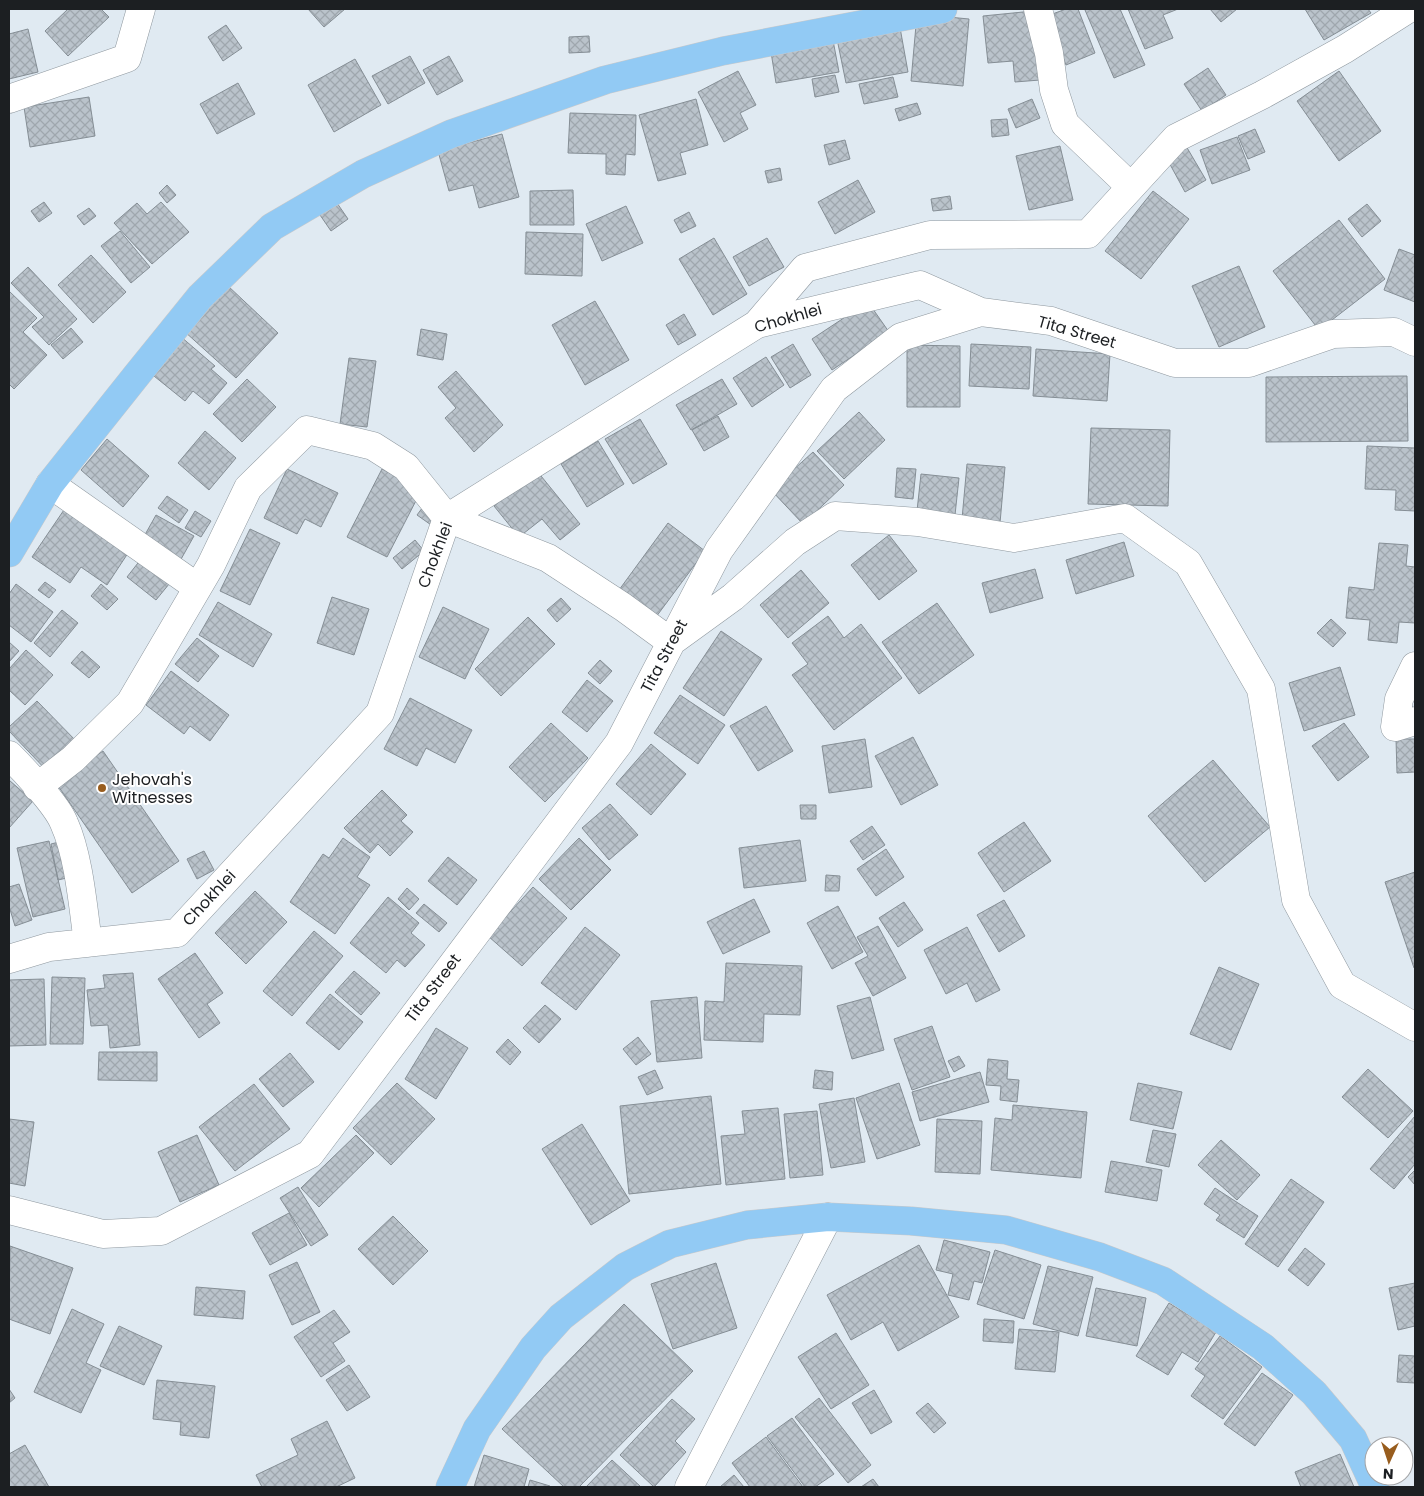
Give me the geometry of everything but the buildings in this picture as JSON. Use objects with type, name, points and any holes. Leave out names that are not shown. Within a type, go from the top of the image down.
[{"type":"highway","points":[[9,553],[50,484],[200,297],[272,227],[363,174],[452,134],[605,80],[723,51],[935,9]]},
{"type":"highway","points":[[450,1487],[477,1429],[533,1348],[561,1317],[625,1267],[670,1244],[747,1226],[828,1217],[911,1221],[1006,1230],[1100,1257],[1163,1280],[1263,1347],[1314,1393],[1353,1439],[1375,1487]]},
{"type":"street","points":[[9,99],[127,58],[141,9]]},
{"type":"street","points":[[1038,9],[1049,53],[1054,90],[1065,124],[1131,187]]},
{"type":"street","points":[[757,324],[805,268],[930,235],[1088,234],[1176,138],[1262,95],[1329,58],[1408,9]]},
{"type":"street","name":"Chokhlei","points":[[9,959],[49,947],[176,933],[380,713],[446,518],[757,324],[920,285],[980,312]]},
{"type":"street","name":"Tita Street","points":[[9,1210],[103,1234],[161,1231],[310,1154],[618,743],[719,550],[834,389],[901,338],[980,312],[1051,320],[1175,363],[1249,363],[1333,334],[1394,332],[1415,342]]},
{"type":"street","points":[[37,787],[73,758],[130,704],[197,587],[248,488],[307,430],[373,446],[406,467],[446,518],[548,558],[623,607],[671,642],[733,597],[795,542],[835,516],[918,522],[1014,538],[1125,518],[1188,563],[1261,689],[1296,900],[1342,985],[1415,1027]]},
{"type":"street","points":[[50,484],[197,587]]},
{"type":"street","points":[[1415,666],[1399,699],[1395,727],[1415,721]]},
{"type":"street","points":[[9,755],[64,822],[80,880],[88,943]]},
{"type":"street","points":[[689,1487],[828,1217]]},
{"type":"place","name":"Jehovah's Witnesses","points":[[102,788]]}]
